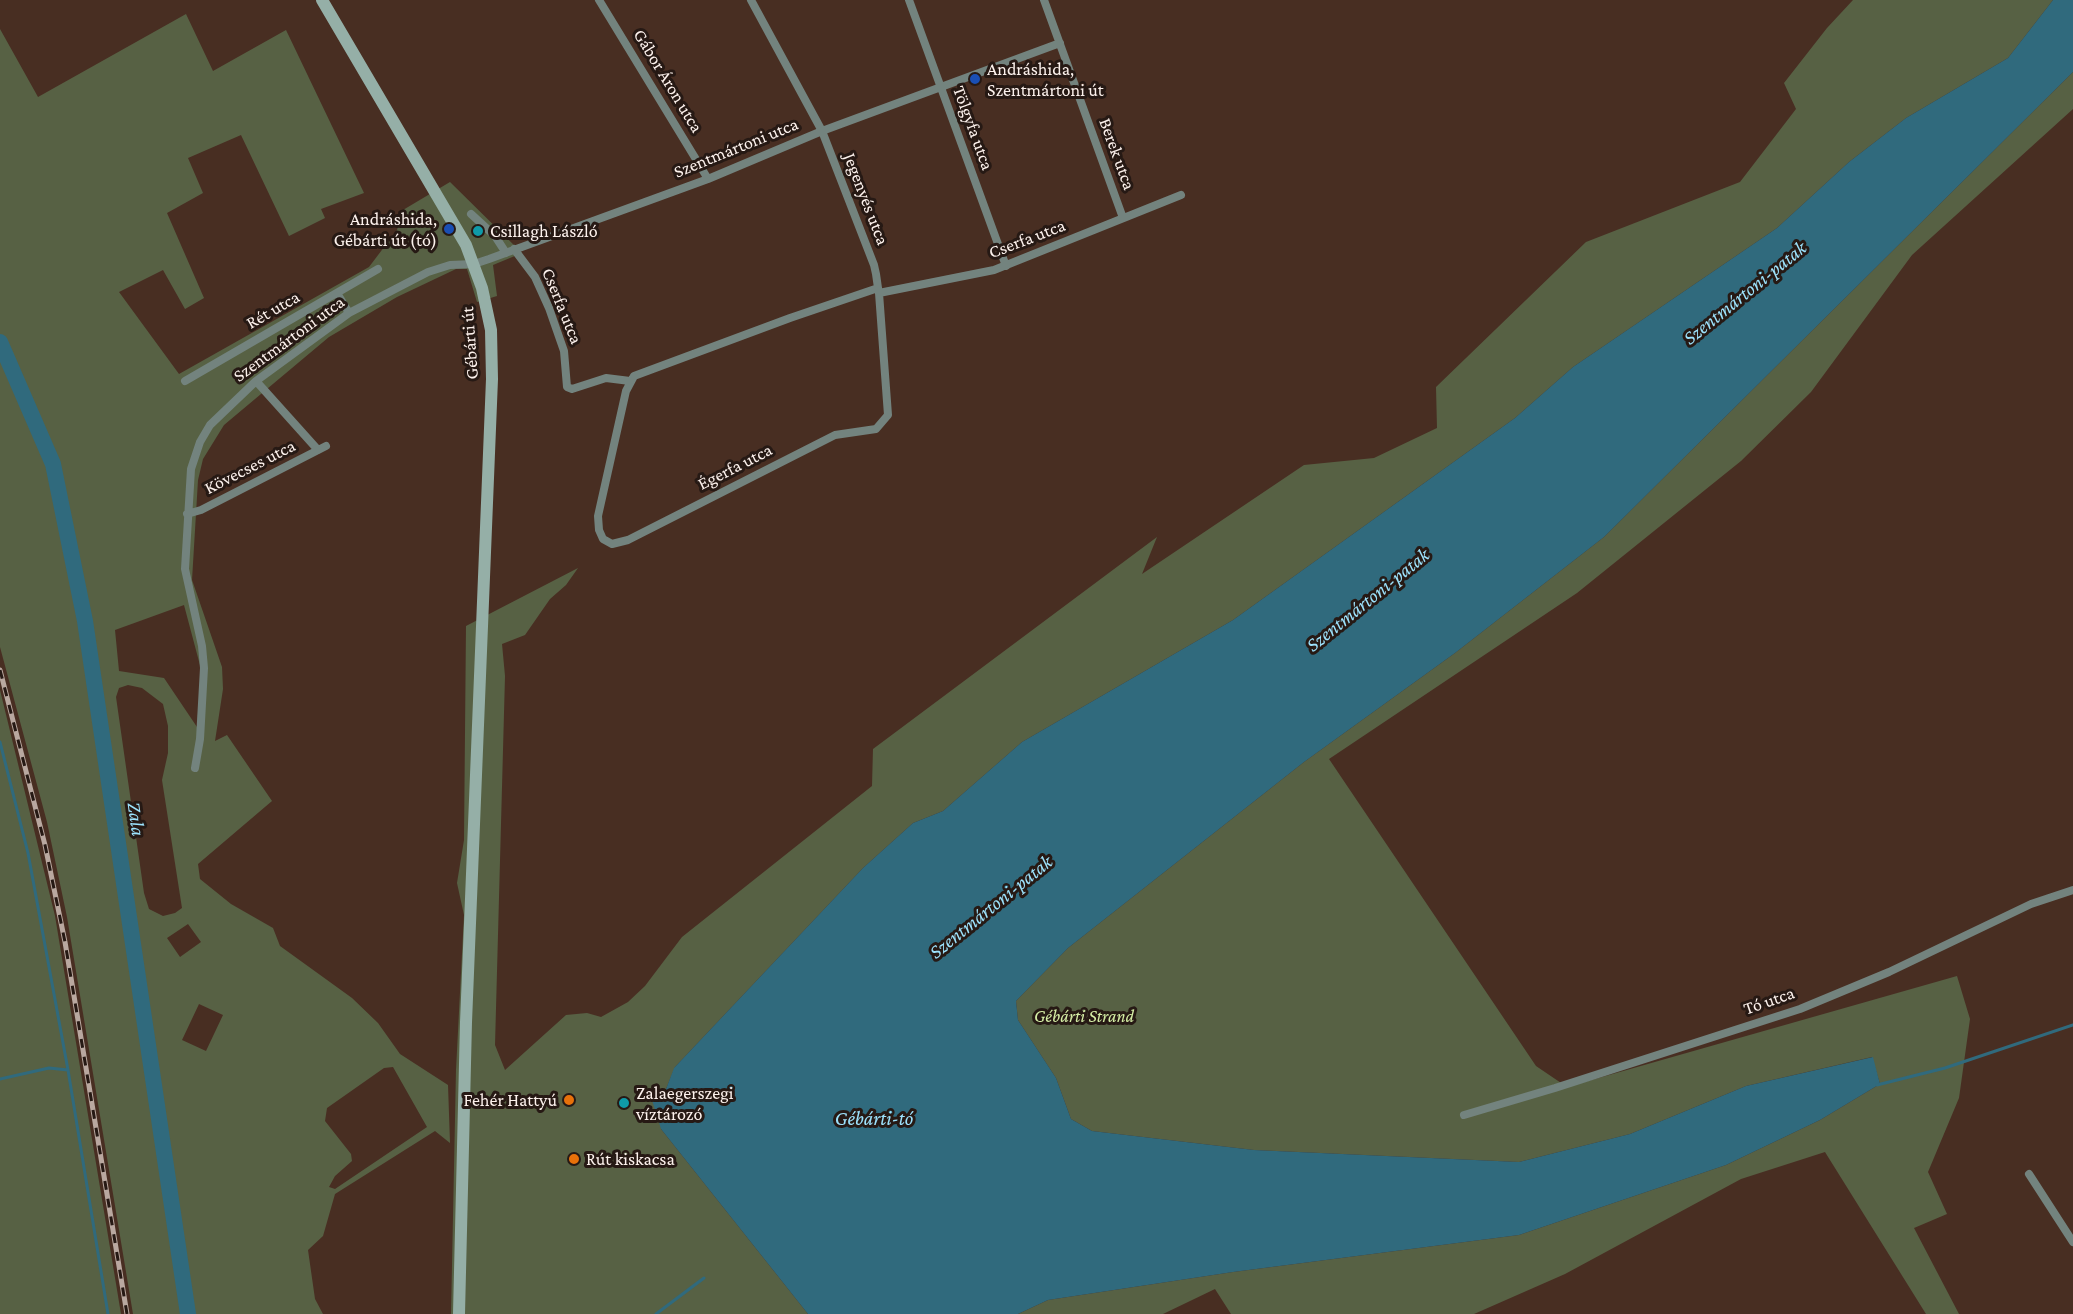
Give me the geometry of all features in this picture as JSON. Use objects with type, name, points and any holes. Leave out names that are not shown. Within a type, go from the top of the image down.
[{"type":"main road","name":"Gébárti út","points":[[322,0],[454,223],[474,264],[490,321],[492,353],[463,1113],[459,1314]]},
{"type":"street","name":"Gábor Áron utca","points":[[599,0],[708,179]]},
{"type":"street","name":"Jegenyés utca","points":[[751,0],[822,132],[874,265],[889,409],[882,426]]},
{"type":"street","name":"Tölgyfa utca","points":[[909,0],[1006,266]]},
{"type":"street","name":"Berek utca","points":[[1044,0],[1123,218]]},
{"type":"street","name":"Szentmártoni utca","points":[[195,768],[200,738],[204,668],[202,646],[186,577],[187,514],[191,469],[200,442],[210,425],[256,381],[349,313],[428,272],[450,265],[474,264],[510,251],[708,179],[822,132],[1060,43]]},
{"type":"street","name":"Cserfa utca","points":[[510,251],[535,277],[549,308],[564,351],[567,387],[572,389],[606,378],[630,381],[644,371],[878,290],[1006,266],[1181,195]]},
{"type":"street","points":[[471,214],[510,251]]},
{"type":"street","name":"Rét utca","points":[[185,381],[378,269]]},
{"type":"street","points":[[338,293],[349,313]]},
{"type":"street","name":"Kövecses utca","points":[[187,514],[201,510],[322,448],[256,381]]},
{"type":"street","name":"Égerfa utca","points":[[630,381],[598,516],[599,530],[605,541],[616,544],[835,435],[872,431],[882,426]]},
{"type":"street","name":"Tó utca","points":[[1464,1115],[1555,1089],[1800,1009],[1888,972],[2031,904],[2073,890]]},
{"type":"street","points":[[2029,1174],[2073,1242]]},
{"type":"green space","points":[[1853,0],[2053,0],[2008,58],[1906,118],[1849,162],[1777,228],[1573,367],[1515,418],[1233,620],[1022,742],[943,811],[913,823],[863,868],[675,1067],[666,1089],[661,1129],[808,1314],[451,1314],[456,1070],[464,915],[457,883],[464,840],[466,626],[578,568],[566,585],[550,599],[525,635],[502,644],[505,676],[495,1045],[505,1070],[566,1015],[587,1013],[601,1017],[628,1002],[645,986],[682,937],[872,786],[873,749],[1157,537],[1142,574],[1304,465],[1374,458],[1437,428],[1436,387],[1586,242],[1740,182],[1796,109],[1784,83],[1827,28]]},
{"type":"green space","points":[[186,14],[213,71],[286,30],[364,193],[321,209],[325,218],[289,236],[241,135],[188,158],[203,193],[167,213],[204,298],[185,309],[163,270],[119,292],[179,374],[369,267],[397,230],[403,210],[450,182],[522,253],[493,265],[497,296],[477,302],[467,269],[456,269],[397,297],[329,337],[224,425],[203,459],[198,480],[192,580],[222,667],[223,689],[215,741],[227,735],[272,801],[198,864],[200,879],[231,904],[273,928],[280,946],[352,998],[378,1023],[400,1054],[448,1085],[450,1143],[435,1131],[335,1194],[323,1236],[308,1250],[315,1299],[323,1314],[133,1314],[67,917],[47,822],[0,647],[0,29],[38,97]],"holes":[[[184,605],[201,669],[197,727],[164,678],[119,671],[115,630]],[[128,685],[142,688],[163,704],[168,726],[168,753],[162,780],[182,908],[175,913],[163,916],[149,909],[144,893],[116,697],[119,688]],[[188,924],[201,942],[180,957],[167,938]],[[199,1004],[223,1015],[206,1051],[182,1040]],[[393,1067],[427,1127],[335,1189],[329,1187],[335,1176],[352,1161],[351,1154],[325,1121],[327,1108],[384,1068]]]},
{"type":"green space","name":"Gébárti Strand","points":[[2073,72],[2073,109],[1912,255],[1811,392],[1741,461],[1577,593],[1329,759],[1536,1066],[1567,1087],[1957,976],[1970,1019],[1959,1098],[1928,1172],[1947,1214],[1914,1228],[1959,1314],[1926,1314],[1825,1152],[1741,1179],[1565,1274],[1474,1314],[1231,1314],[1215,1289],[1163,1314],[1018,1314],[1048,1300],[1233,1272],[1519,1235],[1726,1165],[1820,1120],[1880,1084],[1872,1057],[1746,1086],[1630,1134],[1519,1162],[1254,1150],[1092,1131],[1071,1119],[1056,1078],[1018,1020],[1016,1001],[1068,948],[1304,762],[1455,653],[1604,537]]},
{"type":"green space","points":[[0,690],[55,916],[121,1314],[0,1314]]},
{"type":"water","name":"Gébárti-tó","points":[[2053,0],[2073,0],[2073,72],[1604,537],[1455,653],[1304,762],[1068,948],[1016,1001],[1018,1020],[1056,1078],[1071,1119],[1092,1131],[1254,1150],[1519,1162],[1630,1134],[1746,1086],[1873,1057],[1880,1084],[1820,1120],[1726,1165],[1519,1235],[1233,1272],[1048,1300],[1018,1314],[808,1314],[661,1129],[652,1100],[666,1089],[674,1068],[863,868],[913,823],[943,811],[1022,742],[1233,620],[1515,418],[1573,367],[1777,228],[1849,162],[1906,118],[2008,58]]},
{"type":"waterway","name":"Zala","points":[[0,342],[53,464],[85,621],[188,1314]]},
{"type":"waterway","points":[[0,742],[28,853],[68,1070],[108,1314]]},
{"type":"waterway","points":[[1877,1085],[1945,1068],[2073,1025]]},
{"type":"waterway","points":[[0,1079],[49,1068],[68,1070]]},
{"type":"waterway","name":"Szentmártoni-patak","points":[[656,1314],[704,1278]]},
{"type":"railway","points":[[0,670],[45,845],[65,942],[127,1314]]},
{"type":"place","name":"Andráshida, Szentmártoni út","points":[[975,79]]},
{"type":"place","name":"Andráshida, Gébárti út (tó)","points":[[449,229]]},
{"type":"place","name":"Csillagh László","points":[[478,231]]},
{"type":"place","name":"Fehér Hattyú","points":[[569,1100]]},
{"type":"place","name":"Zalaegerszegi víztározó","points":[[624,1103]]},
{"type":"place","name":"Rút kiskacsa","points":[[574,1159]]}]
